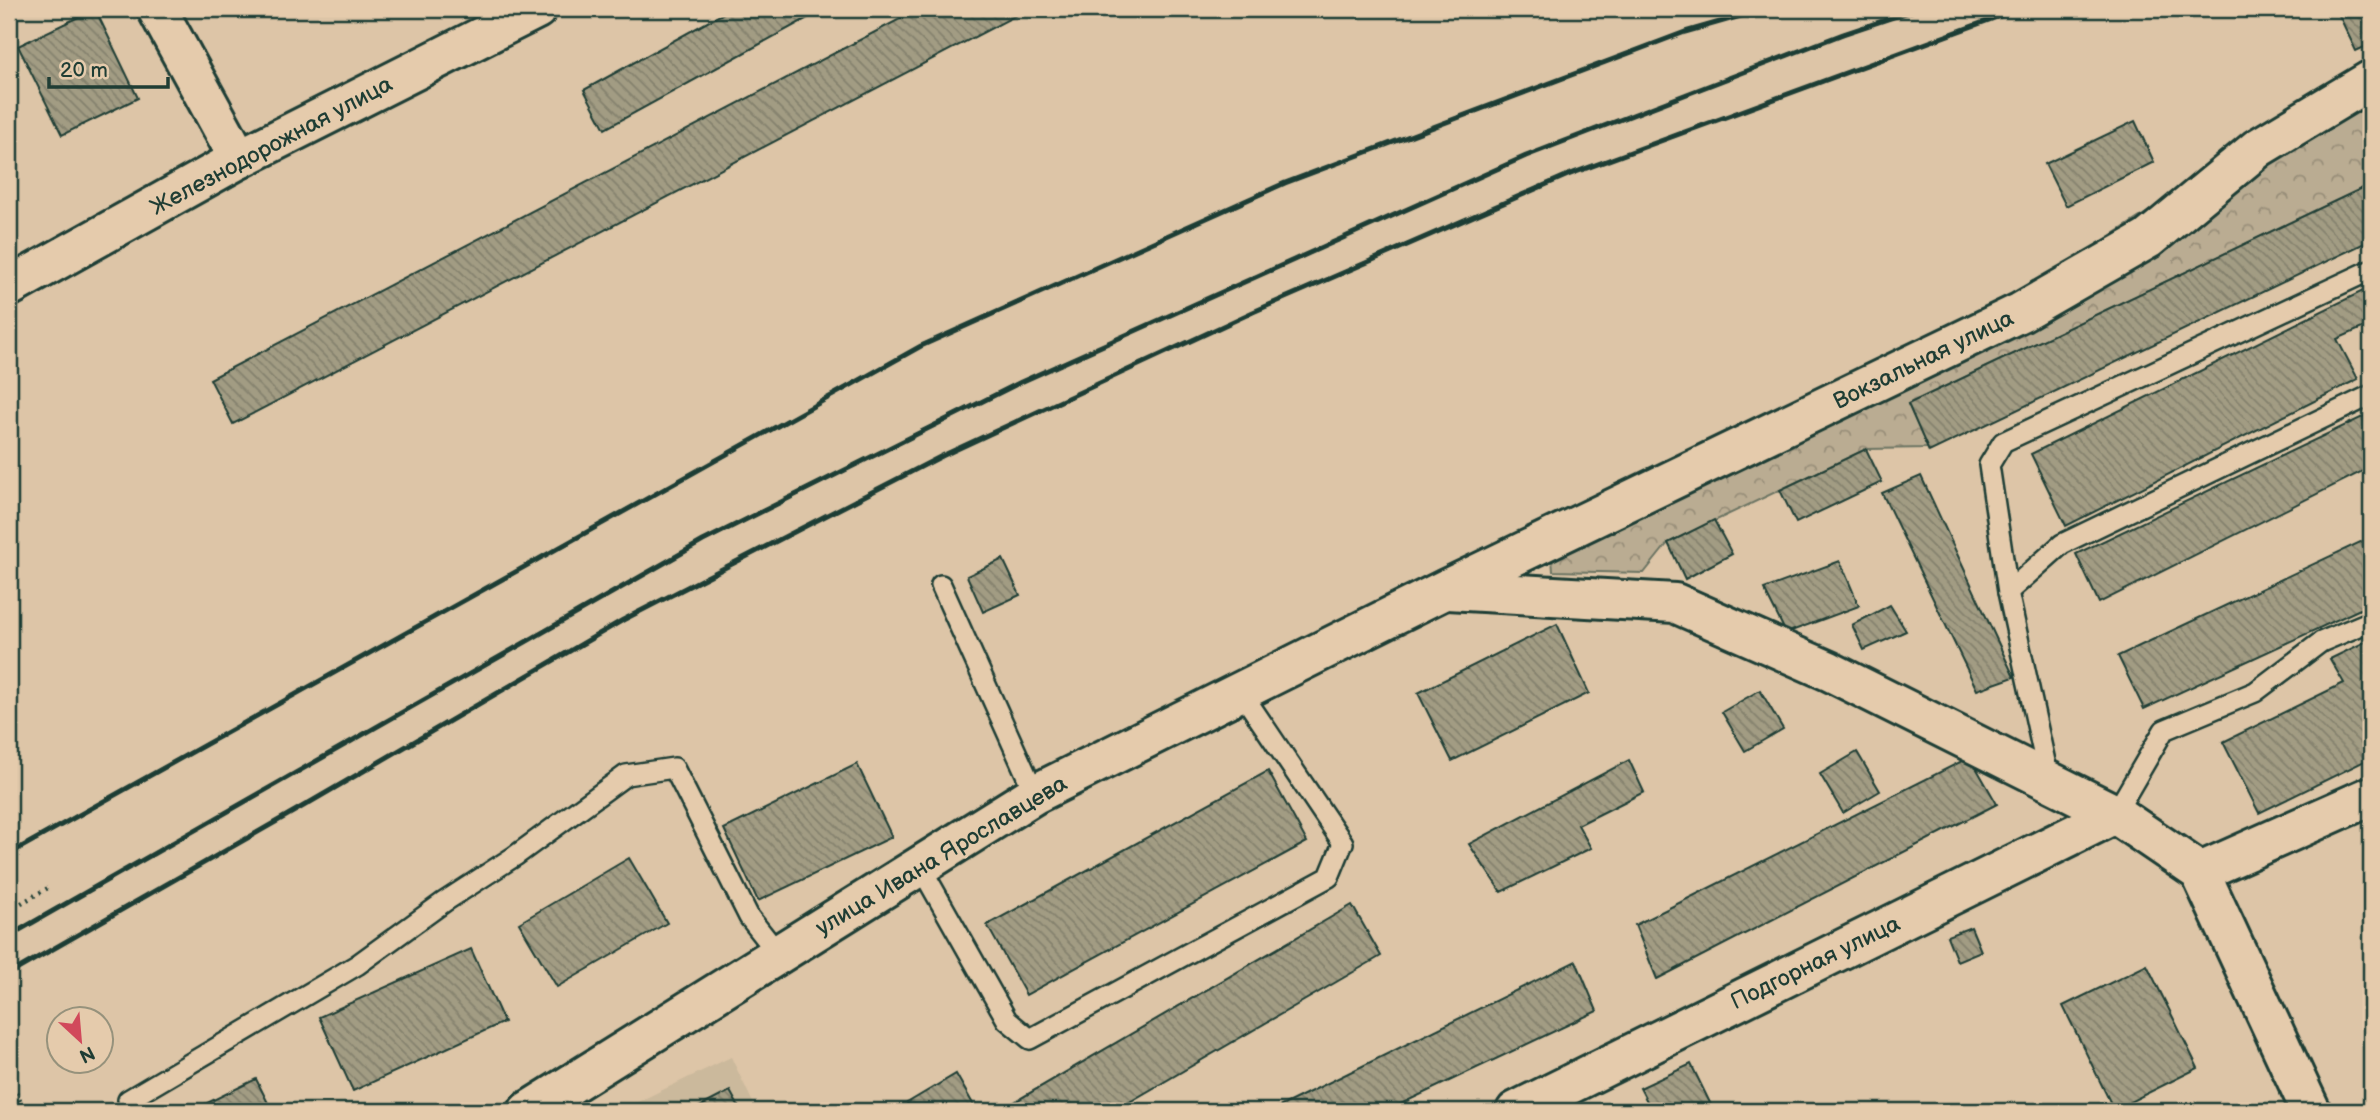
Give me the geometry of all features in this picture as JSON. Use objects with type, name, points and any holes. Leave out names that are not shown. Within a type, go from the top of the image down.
[{"type":"street","points":[[157,9],[239,159]]},
{"type":"street","name":"Железнодорожная улица","points":[[9,287],[239,159],[537,9]]},
{"type":"street","name":"Вокзальная улица","points":[[1446,589],[2021,312],[2148,239],[2258,148],[2371,80]]},
{"type":"street","points":[[1446,589],[1675,603],[1829,671],[2115,814],[2200,872],[2311,1111]]},
{"type":"street","name":"улица Ивана Ярославцева","points":[[528,1111],[1035,794],[1446,589]]},
{"type":"street","points":[[2200,872],[2371,796]]},
{"type":"street","name":"Подгорная улица","points":[[1516,1111],[2115,814]]},
{"type":"lane","points":[[2049,781],[2008,592],[1989,465],[2003,442],[2371,270]]},
{"type":"lane","points":[[2008,592],[2062,544],[2371,395]]},
{"type":"lane","points":[[941,585],[1035,794]]},
{"type":"lane","points":[[2115,814],[2164,730],[2256,692],[2321,642],[2371,621]]},
{"type":"lane","points":[[919,866],[1007,1020],[1030,1039],[1329,877],[1343,843],[1241,692]]},
{"type":"lane","points":[[134,1111],[128,1100],[357,965],[444,902],[515,856],[626,775],[674,768],[749,917],[779,955]]},
{"type":"path","points":[[9,910],[48,888]]},
{"type":"path","points":[[9,1080],[26,1111]]},
{"type":"path","points":[[9,1102],[18,1097]]},
{"type":"shaded area","points":[[731,1057],[757,1111],[619,1111]]},
{"type":"green space","points":[[2371,90],[2371,184],[1908,404],[1928,448],[1866,449],[1668,543],[1644,573],[1553,571],[1551,543],[1884,382],[2233,157]]},
{"type":"building","points":[[95,9],[138,98],[62,135],[18,46]]},
{"type":"building","points":[[731,9],[824,9],[605,129],[584,90]]},
{"type":"building","points":[[919,9],[1028,9],[233,424],[210,379]]},
{"type":"building","points":[[2336,9],[2371,9],[2371,44],[2356,51]]},
{"type":"building","points":[[2135,121],[2154,162],[2066,206],[2045,164]]},
{"type":"building","points":[[2371,184],[2371,240],[1929,452],[1908,404]]},
{"type":"building","points":[[2371,287],[2371,328],[2369,325],[2337,339],[2358,379],[2066,526],[2031,454]]},
{"type":"building","points":[[2371,413],[2371,467],[2099,603],[2076,554]]},
{"type":"building","points":[[1866,449],[1882,482],[1796,523],[1780,490]]},
{"type":"building","points":[[1921,476],[2014,677],[1977,690],[1882,493]]},
{"type":"building","points":[[1714,520],[1732,554],[1685,579],[1668,543]]},
{"type":"building","points":[[2371,537],[2371,604],[2144,709],[2118,656]]},
{"type":"building","points":[[1003,559],[1020,595],[983,612],[967,576]]},
{"type":"building","points":[[1840,561],[1859,606],[1786,633],[1764,589]]},
{"type":"building","points":[[1890,605],[1906,631],[1864,650],[1852,625]]},
{"type":"building","points":[[1557,624],[1589,693],[1452,761],[1418,693]]},
{"type":"building","points":[[2371,639],[2371,758],[2259,813],[2223,742],[2344,683],[2330,659]]},
{"type":"building","points":[[1760,690],[1783,729],[1745,751],[1722,712]]},
{"type":"building","points":[[1857,752],[1880,791],[1843,813],[1820,774]]},
{"type":"building","points":[[1970,757],[1997,804],[1657,979],[1635,925]]},
{"type":"building","points":[[1629,760],[1644,792],[1578,825],[1591,848],[1501,892],[1469,844]]},
{"type":"building","points":[[857,764],[892,837],[758,901],[724,829]]},
{"type":"building","points":[[1268,771],[1307,842],[1026,995],[987,925]]},
{"type":"building","points":[[629,858],[667,923],[557,987],[519,923]]},
{"type":"building","points":[[1352,905],[1381,956],[1114,1111],[999,1111]]},
{"type":"building","points":[[1971,927],[1981,951],[1957,961],[1947,936]]},
{"type":"building","points":[[471,949],[504,1022],[353,1091],[319,1017]]},
{"type":"building","points":[[1576,961],[1597,1011],[1386,1111],[1271,1111]]},
{"type":"building","points":[[2147,965],[2198,1068],[2114,1110],[2063,1006]]},
{"type":"building","points":[[2371,994],[2371,1019],[2363,998]]},
{"type":"building","points":[[1691,1064],[1713,1109],[1652,1111],[1640,1088]]},
{"type":"building","points":[[956,1074],[977,1111],[912,1111],[907,1103]]},
{"type":"building","points":[[256,1079],[272,1111],[191,1111]]},
{"type":"building","points":[[730,1091],[741,1111],[692,1111]]},
{"type":"railway","points":[[9,854],[921,346],[1285,183],[1685,32],[1765,9]]},
{"type":"railway","points":[[9,936],[703,541],[1021,382],[1526,156],[1843,34],[1918,9]]},
{"type":"railway","points":[[9,974],[623,620],[942,456],[1253,312],[1568,175],[2019,9]]}]
